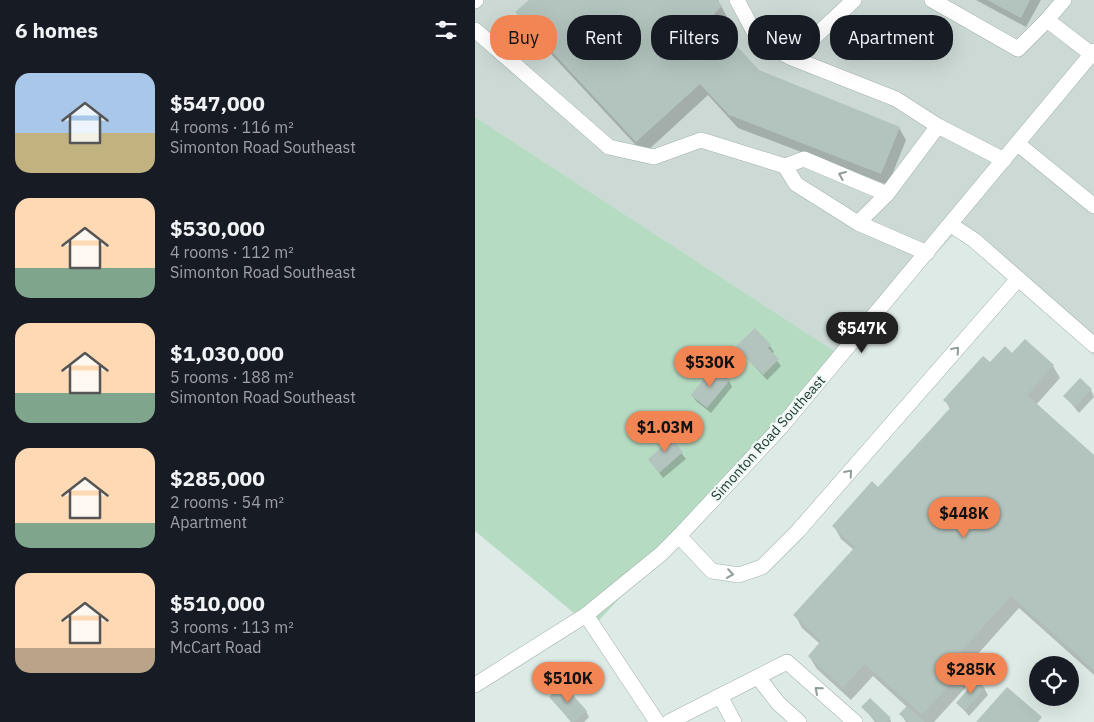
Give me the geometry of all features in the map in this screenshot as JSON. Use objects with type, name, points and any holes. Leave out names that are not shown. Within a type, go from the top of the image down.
[{"type":"street","points":[[737,0],[748,21]]},
{"type":"street","points":[[820,32],[854,0]]},
{"type":"street","points":[[931,0],[1018,50],[1065,0]]},
{"type":"street","points":[[1047,20],[1093,54]]},
{"type":"street","points":[[475,30],[609,147],[654,157],[701,140],[785,166],[804,159],[887,194]]},
{"type":"street","name":"Simonton Road Southeast","points":[[475,685],[586,615],[661,554],[679,536],[781,427],[1093,54]]},
{"type":"street","points":[[798,60],[896,98],[939,126],[1005,160]]},
{"type":"street","points":[[858,223],[887,194],[939,126]]},
{"type":"street","points":[[1018,144],[1094,206]]},
{"type":"street","points":[[785,166],[796,184],[858,223],[927,253]]},
{"type":"street","points":[[951,225],[974,240],[1094,345]]},
{"type":"street","points":[[679,536],[712,571],[739,575],[762,567],[798,531],[1018,278]]},
{"type":"street","points":[[586,615],[657,722]]},
{"type":"street","points":[[669,722],[787,662],[855,722]]},
{"type":"street","points":[[758,677],[778,703],[799,722]]},
{"type":"street","points":[[718,697],[720,696],[734,722]]},
{"type":"shaded area","points":[[475,0],[1094,0],[1094,356],[956,232],[842,356],[475,117]]},
{"type":"green space","points":[[475,117],[842,356],[592,628],[475,531]]},
{"type":"building","points":[[529,0],[717,0],[722,6],[715,15],[651,15],[651,60],[738,60],[738,47],[759,70],[900,127],[881,174],[729,115],[700,84],[636,142],[557,57],[557,15],[518,15],[515,12]]},
{"type":"building","points":[[987,0],[1030,0],[1021,18]]},
{"type":"building","points":[[755,328],[771,345],[768,348],[779,359],[763,375],[736,346]]},
{"type":"building","points":[[1025,339],[1054,365],[1027,395],[1094,455],[1094,670],[1011,596],[959,654],[969,663],[922,715],[865,664],[843,688],[808,656],[821,641],[793,615],[855,547],[832,526],[872,481],[878,487],[951,407],[943,400],[983,356],[990,362],[1005,346],[1012,353]]},
{"type":"building","points":[[714,367],[730,380],[707,408],[691,395]]},
{"type":"building","points":[[1080,378],[1092,389],[1075,407],[1063,396]]},
{"type":"building","points":[[665,431],[683,452],[659,473],[648,459],[662,447],[655,439]]},
{"type":"building","points":[[976,680],[985,688],[965,711],[956,703]]},
{"type":"building","points":[[563,684],[587,711],[574,722],[549,697]]},
{"type":"building","points":[[1007,687],[1042,717],[1038,722],[976,722]]},
{"type":"building","points":[[870,698],[891,718],[887,722],[877,722],[861,707]]},
{"type":"building","points":[[907,706],[925,722],[908,722],[899,714]]}]
